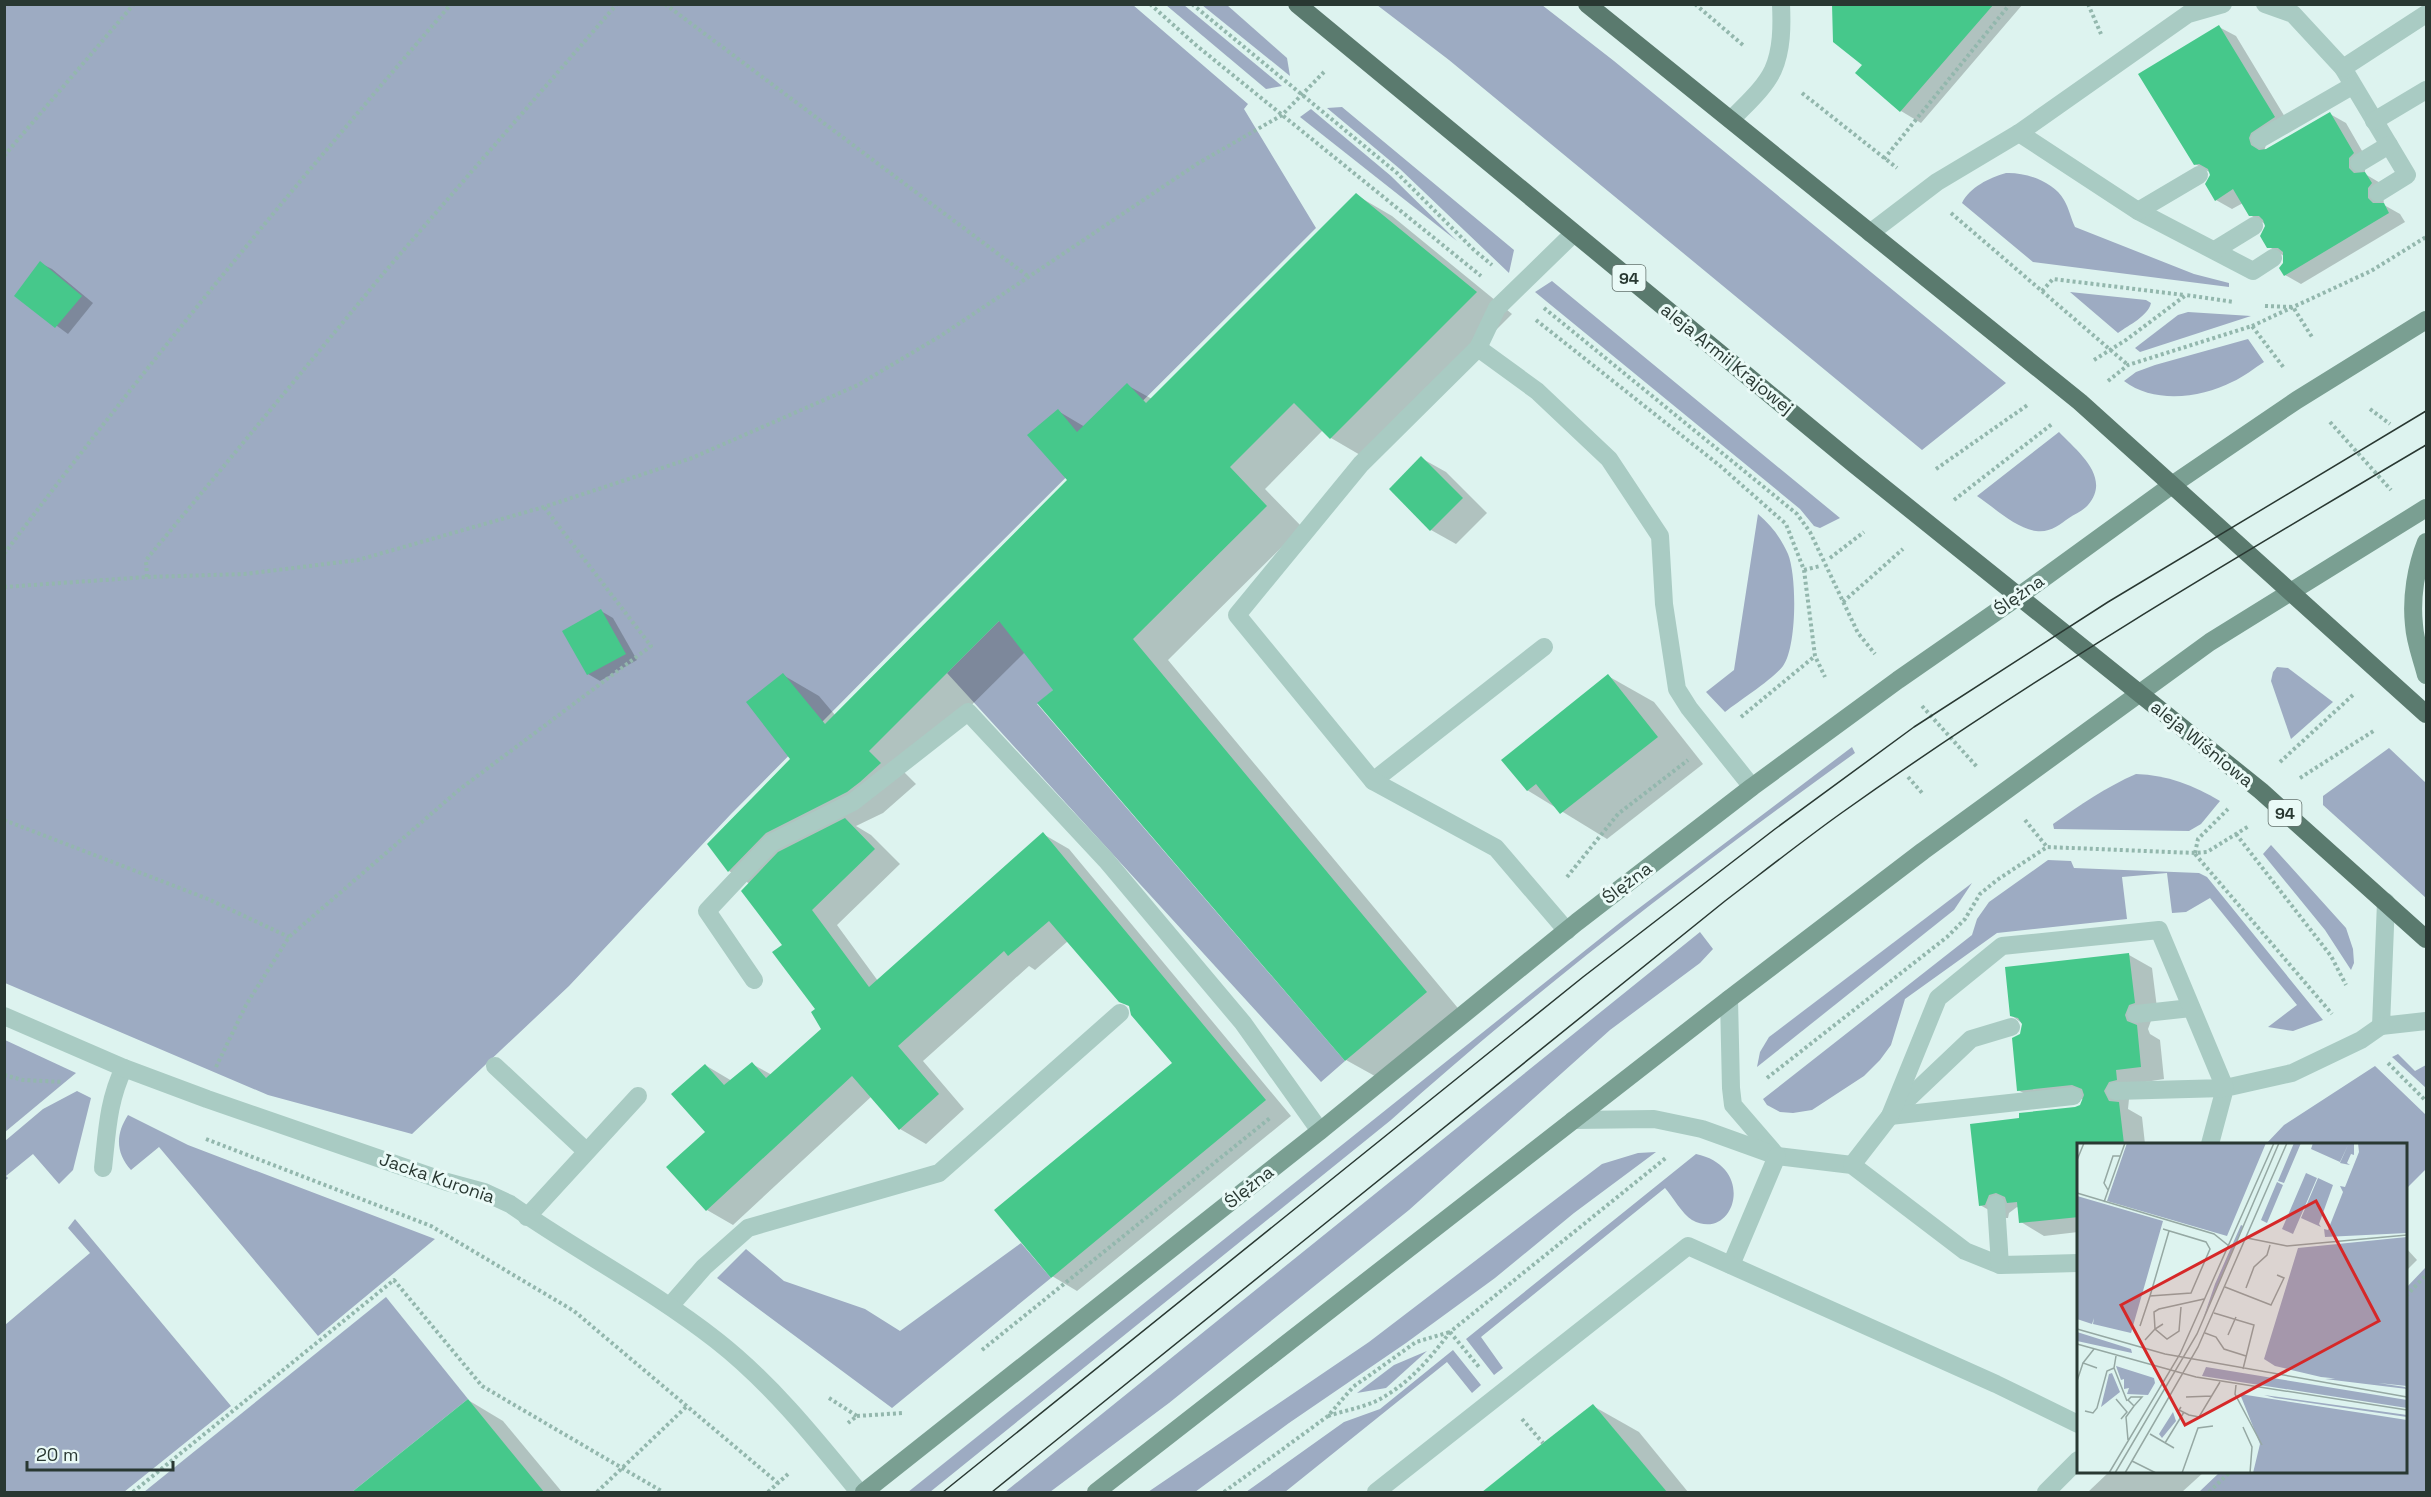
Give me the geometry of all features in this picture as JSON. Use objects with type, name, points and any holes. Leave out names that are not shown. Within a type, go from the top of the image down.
[{"type":"main road","name":"aleja Armii Krajowej","points":[[1297,4],[2019,596]]},
{"type":"main road","points":[[1587,4],[2080,402],[2427,714]]},
{"type":"main road","name":"Ślężna","points":[[864,1492],[1320,1131],[1567,931],[1752,787],[2172,485],[2297,400],[2427,320]]},
{"type":"main road","points":[[1096,1492],[1729,999],[1914,858],[2210,642],[2427,508]]},
{"type":"main road","points":[[2427,542],[2419,563],[2414,592],[2414,626],[2427,675]]},
{"type":"main road","name":"94","points":[[2019,596],[2139,693]]},
{"type":"main road","name":"aleja Wiśniowa","points":[[2139,693],[2261,791],[2427,939]]},
{"type":"street","points":[[1731,120],[1762,86],[1773,69],[1782,31],[1781,4]]},
{"type":"street","points":[[1870,233],[1938,182],[2019,133],[2188,14],[2223,4]]},
{"type":"street","points":[[2265,4],[2293,14],[2343,68],[2407,174],[2378,193]]},
{"type":"street","points":[[2343,68],[2427,14]]},
{"type":"street","points":[[2260,139],[2352,86]]},
{"type":"street","points":[[2374,121],[2427,90]]},
{"type":"street","points":[[2019,133],[2138,211],[2253,271],[2273,258]]},
{"type":"street","points":[[2359,163],[2389,145]]},
{"type":"street","points":[[2138,211],[2199,175]]},
{"type":"street","points":[[2215,250],[2254,226]]},
{"type":"street","points":[[1567,931],[1496,848],[1373,781],[1237,615],[1361,464],[1478,348],[1497,308],[1574,233]]},
{"type":"street","points":[[1478,348],[1537,391],[1610,459],[1660,536],[1664,604],[1677,689],[1689,708],[1752,787]]},
{"type":"street","points":[[1373,781],[1544,647]]},
{"type":"street","points":[[754,980],[707,911],[771,843],[853,802],[968,712],[1106,860],[1243,1023],[1320,1131]]},
{"type":"street","points":[[2381,1026],[2386,902]]},
{"type":"street","points":[[1890,1116],[1938,998],[2002,946],[2159,930],[2225,1088],[2211,1143]]},
{"type":"street","points":[[1729,999],[1733,1105],[1778,1156]]},
{"type":"street","points":[[2136,1014],[2191,1008]]},
{"type":"street","points":[[670,1305],[704,1267],[748,1228],[939,1173],[1120,1013]]},
{"type":"street","name":"Jacka Kuronia","points":[[4,1016],[124,1068],[207,1099],[447,1182],[484,1192],[510,1204],[527,1217],[670,1305],[717,1340],[768,1385],[859,1492]]},
{"type":"street","points":[[2115,1091],[2225,1088],[2292,1073],[2361,1040],[2381,1026],[2427,1021]]},
{"type":"street","points":[[1852,1165],[1890,1116],[1971,1039],[2011,1027]]},
{"type":"street","points":[[495,1066],[586,1151]]},
{"type":"street","points":[[103,1168],[112,1098],[124,1068]]},
{"type":"street","points":[[527,1217],[638,1096]]},
{"type":"street","points":[[1890,1116],[1989,1113],[2073,1096]]},
{"type":"street","points":[[1573,1120],[1654,1119],[1702,1130],[1778,1156],[1852,1165],[1965,1251],[2000,1265],[2077,1263]]},
{"type":"street","points":[[1731,1265],[1778,1156]]},
{"type":"street","points":[[1996,1204],[2000,1265]]},
{"type":"street","points":[[1376,1492],[1688,1246],[1996,1384],[2077,1423]]},
{"type":"street","points":[[2046,1492],[2077,1462]]},
{"type":"path","points":[[4,156],[134,4]]},
{"type":"path","points":[[4,554],[72,464],[224,274],[451,4]]},
{"type":"path","points":[[147,577],[146,560],[388,268],[617,4]]},
{"type":"path","points":[[665,4],[1029,277]]},
{"type":"path","points":[[1150,4],[1282,115],[1486,280]]},
{"type":"path","points":[[1192,4],[1397,173],[1474,250],[1498,270]]},
{"type":"path","points":[[1884,159],[2010,4]]},
{"type":"path","points":[[4,587],[147,577],[246,574],[358,560],[544,507],[692,458],[858,385],[942,335],[1197,164],[1282,115],[1349,47]]},
{"type":"path","points":[[1958,219],[2128,365]]},
{"type":"path","points":[[2113,377],[2128,365],[2252,326],[2371,271],[2427,237]]},
{"type":"path","points":[[2042,291],[2053,279],[2243,303]]},
{"type":"path","points":[[2094,360],[2186,295]]},
{"type":"path","points":[[1540,305],[1797,514],[1810,532],[1858,633],[1880,659]]},
{"type":"path","points":[[2255,305],[2293,307]]},
{"type":"path","points":[[2293,307],[2312,337]]},
{"type":"path","points":[[1528,314],[1719,465],[1786,524],[1804,570],[1815,656],[1825,677]]},
{"type":"path","points":[[2252,326],[2276,359]]},
{"type":"path","points":[[1936,469],[2032,402]]},
{"type":"path","points":[[2370,409],[2390,424]]},
{"type":"path","points":[[1963,491],[2055,422]]},
{"type":"path","points":[[2339,432],[2395,494]]},
{"type":"path","points":[[207,1099],[214,1071],[246,1005],[289,937],[460,789],[651,646],[544,507]]},
{"type":"path","points":[[1830,558],[1864,532]]},
{"type":"path","points":[[1804,570],[1820,566]]},
{"type":"path","points":[[1843,602],[1880,571]]},
{"type":"path","points":[[1544,904],[1618,814],[1715,739],[1815,656]]},
{"type":"path","points":[[1916,699],[1971,760]]},
{"type":"path","points":[[2289,754],[2344,704]]},
{"type":"path","points":[[2300,779],[2375,730]]},
{"type":"path","points":[[1908,777],[1923,794]]},
{"type":"path","points":[[2194,853],[2198,839],[2234,802]]},
{"type":"path","points":[[4,820],[208,899],[289,937]]},
{"type":"path","points":[[1947,937],[1965,919],[1980,894],[2047,847],[2207,852],[2248,828],[2256,820]]},
{"type":"path","points":[[2236,834],[2331,956],[2348,988],[2381,1026]]},
{"type":"path","points":[[2194,853],[2332,1014]]},
{"type":"path","points":[[2386,1061],[2427,1101]]},
{"type":"path","points":[[4,1075],[23,1080],[78,1083],[112,1098]]},
{"type":"path","points":[[975,1356],[1296,1097]]},
{"type":"path","points":[[217,1144],[431,1226],[574,1311],[778,1483]]},
{"type":"path","points":[[2407,1295],[2427,1275]]},
{"type":"path","points":[[133,1492],[394,1280],[482,1386],[663,1492]]},
{"type":"path","points":[[1450,1332],[1501,1394]]},
{"type":"path","points":[[1224,1492],[1328,1416],[1353,1387],[1416,1342],[1450,1332]]},
{"type":"path","points":[[1328,1416],[1374,1402],[1406,1381],[1432,1355],[1450,1332]]},
{"type":"path","points":[[597,1492],[686,1407]]},
{"type":"path","points":[[856,1416],[902,1415],[911,1407]]},
{"type":"path","points":[[2208,1492],[2229,1473]]},
{"type":"path","points":[[768,1492],[788,1474]]},
{"type":"shaded area","points":[[4,5],[1133,5],[1248,104],[1244,109],[1316,228],[731,814],[569,986],[412,1134],[268,1095],[5,983]]},
{"type":"shaded area","points":[[1166,5],[1184,5],[1282,86],[1266,89]]},
{"type":"shaded area","points":[[1202,5],[1227,5],[1287,58],[1290,76]]},
{"type":"shaded area","points":[[1377,5],[1542,5],[1614,61],[2006,383],[1922,450],[1449,60]]},
{"type":"shaded area","points":[[1342,107],[1514,250],[1509,273],[1400,169],[1327,108]]},
{"type":"shaded area","points":[[1311,109],[1391,176],[1457,241],[1300,117]]},
{"type":"shaded area","points":[[2006,173],[2031,176],[2054,188],[2066,203],[2075,227],[2194,274],[2229,283],[2229,287],[2033,262],[1962,203],[1970,192],[1981,184]]},
{"type":"shaded area","points":[[1552,281],[1840,518],[1820,528],[1814,526],[1800,509],[1535,292]]},
{"type":"shaded area","points":[[2070,292],[2146,300],[2151,303],[2142,316],[2118,333]]},
{"type":"shaded area","points":[[2188,312],[2251,316],[2140,352],[2135,348],[2178,315]]},
{"type":"shaded area","points":[[2248,339],[2264,362],[2241,378],[2206,392],[2163,396],[2136,388],[2124,381],[2136,372],[2155,365]]},
{"type":"shaded area","points":[[2059,432],[2082,456],[2094,475],[2096,484],[2094,495],[2084,509],[2054,528],[2036,531],[2013,522],[1977,496]]},
{"type":"shaded area","points":[[1758,514],[1779,537],[1791,564],[1794,611],[1791,644],[1788,657],[1778,672],[1725,712],[1706,692],[1734,670]]},
{"type":"shaded area","points":[[1003,617],[1066,679],[1037,704],[1345,1061],[1321,1082],[947,673]]},
{"type":"shaded area","points":[[2277,667],[2288,668],[2333,702],[2291,739],[2271,681]]},
{"type":"shaded area","points":[[1852,747],[1855,753],[1736,840],[1560,976],[1391,1120],[930,1492],[908,1492],[1622,921]]},
{"type":"shaded area","points":[[2389,748],[2426,783],[2426,898],[2323,805],[2323,796]]},
{"type":"shaded area","points":[[2136,774],[2159,776],[2180,782],[2220,801],[2201,824],[2189,831],[2054,829],[2053,824],[2073,810]]},
{"type":"shaded area","points":[[2271,845],[2346,928],[2353,949],[2354,963],[2351,970],[2325,930],[2263,854]]},
{"type":"shaded area","points":[[2048,860],[2071,861],[2074,868],[2199,873],[2207,877],[2323,1020],[2293,1031],[2268,1027],[2297,1005],[2210,898],[2186,912],[2172,913],[2167,873],[2122,877],[2127,919],[1997,933],[1905,999],[1891,1045],[1864,1076],[1812,1110],[1793,1113],[1780,1112],[1767,1105],[1763,1099],[1972,935],[1977,919],[1989,902]]},
{"type":"shaded area","points":[[1972,883],[1954,910],[1757,1067],[1760,1052],[1769,1037]]},
{"type":"shaded area","points":[[1700,932],[1713,949],[1700,963],[1610,1030],[1409,1210],[1169,1403],[1050,1492],[1005,1492]]},
{"type":"shaded area","points":[[5,1040],[76,1073],[5,1132]]},
{"type":"shaded area","points":[[2398,1054],[2415,1071],[2426,1065],[2426,1088],[2392,1057]]},
{"type":"shaded area","points":[[2375,1066],[2426,1115],[2426,1169],[2407,1188],[2407,1143],[2267,1143],[2284,1125]]},
{"type":"shaded area","points":[[77,1091],[91,1098],[73,1170],[59,1184],[33,1154],[6,1176],[8,1178],[5,1181],[5,1141],[43,1109]]},
{"type":"shaded area","points":[[128,1115],[188,1145],[435,1239],[318,1336],[159,1147],[131,1170],[122,1157],[119,1144],[121,1130]]},
{"type":"shaded area","points":[[1656,1152],[1574,1213],[1495,1278],[1195,1492],[1148,1492],[1369,1342],[1602,1164],[1638,1153]]},
{"type":"shaded area","points":[[1696,1154],[1715,1162],[1727,1173],[1733,1187],[1733,1200],[1728,1213],[1719,1221],[1707,1224],[1692,1220],[1681,1210],[1665,1188],[1481,1337],[1503,1368],[1494,1375],[1466,1339]]},
{"type":"shaded area","points":[[75,1219],[231,1406],[124,1492],[5,1492],[5,1325],[90,1253],[68,1228]]},
{"type":"shaded area","points":[[1021,1243],[1051,1278],[892,1408],[717,1278],[746,1249],[784,1281],[865,1309],[900,1331]]},
{"type":"shaded area","points":[[2426,1267],[2426,1492],[2199,1492],[2219,1473],[2407,1473],[2407,1287]]},
{"type":"shaded area","points":[[386,1297],[468,1399],[352,1492],[144,1492]]},
{"type":"shaded area","points":[[1453,1350],[1481,1385],[1472,1393],[1447,1362],[1285,1492],[1246,1492],[1344,1422],[1380,1409]]},
{"type":"shaded area","points":[[1427,1351],[1386,1388],[1357,1393],[1394,1365]]},
{"type":"building","points":[[1832,4],[1994,4],[1900,112],[1855,73],[1862,65],[1833,42]]},
{"type":"building","points":[[2219,25],[2275,117],[2251,133],[2249,138],[2251,145],[2259,150],[2266,149],[2330,112],[2354,153],[2349,158],[2349,168],[2354,173],[2365,172],[2372,183],[2368,188],[2368,198],[2373,203],[2384,203],[2389,213],[2284,276],[2279,268],[2283,263],[2283,252],[2278,248],[2267,248],[2260,236],[2265,226],[2263,220],[2259,216],[2249,216],[2233,189],[2215,201],[2205,184],[2210,175],[2208,169],[2199,164],[2194,165],[2138,74]]},
{"type":"building","points":[[1356,193],[1477,292],[1330,439],[1294,403],[1230,467],[1267,506],[1133,639],[1427,992],[1345,1061],[1037,703],[1053,690],[999,621],[869,751],[881,763],[847,792],[766,833],[728,872],[707,844],[790,759],[746,702],[783,673],[825,724],[1067,480],[1027,435],[1058,409],[1077,432],[1127,383],[1146,403]]},
{"type":"building","points":[[40,261],[82,296],[55,328],[14,296]]},
{"type":"building","points":[[1421,456],[1463,498],[1430,531],[1389,489]]},
{"type":"building","points":[[601,609],[626,654],[587,675],[562,631]]},
{"type":"building","points":[[1608,674],[1658,737],[1560,814],[1536,784],[1527,791],[1501,760]]},
{"type":"building","points":[[845,818],[875,849],[812,910],[869,987],[1043,832],[1266,1100],[1051,1278],[994,1210],[1172,1063],[1131,1015],[1129,1006],[1119,1002],[1049,921],[1008,956],[1004,951],[898,1046],[939,1094],[899,1130],[852,1076],[706,1211],[666,1167],[705,1132],[671,1094],[705,1064],[724,1085],[752,1062],[766,1078],[821,1029],[811,1012],[815,1009],[772,952],[782,945],[741,891],[778,852]]},
{"type":"building","points":[[2129,953],[2135,1003],[2129,1005],[2125,1015],[2127,1021],[2137,1025],[2141,1067],[2116,1070],[2117,1080],[2109,1082],[2104,1091],[2109,1101],[2119,1102],[2124,1143],[2077,1143],[2077,1217],[2019,1223],[2017,1202],[2007,1203],[2005,1197],[1996,1193],[1989,1195],[1985,1205],[1979,1206],[1970,1124],[2019,1118],[2019,1113],[2075,1107],[2080,1105],[2084,1095],[2082,1089],[2072,1085],[2017,1091],[2012,1038],[2020,1034],[2022,1024],[2018,1018],[2010,1016],[2005,967]]},
{"type":"building","points":[[468,1399],[544,1492],[352,1492]]},
{"type":"building","points":[[1593,1404],[1667,1492],[1482,1492],[1543,1443]]},
{"type":"tram line","points":[[943,1492],[1583,977],[1775,829],[1914,727],[2108,602],[2426,411]]},
{"type":"tram line","points":[[992,1492],[1725,901],[1825,825],[1911,764],[2056,669],[2426,445]]}]
